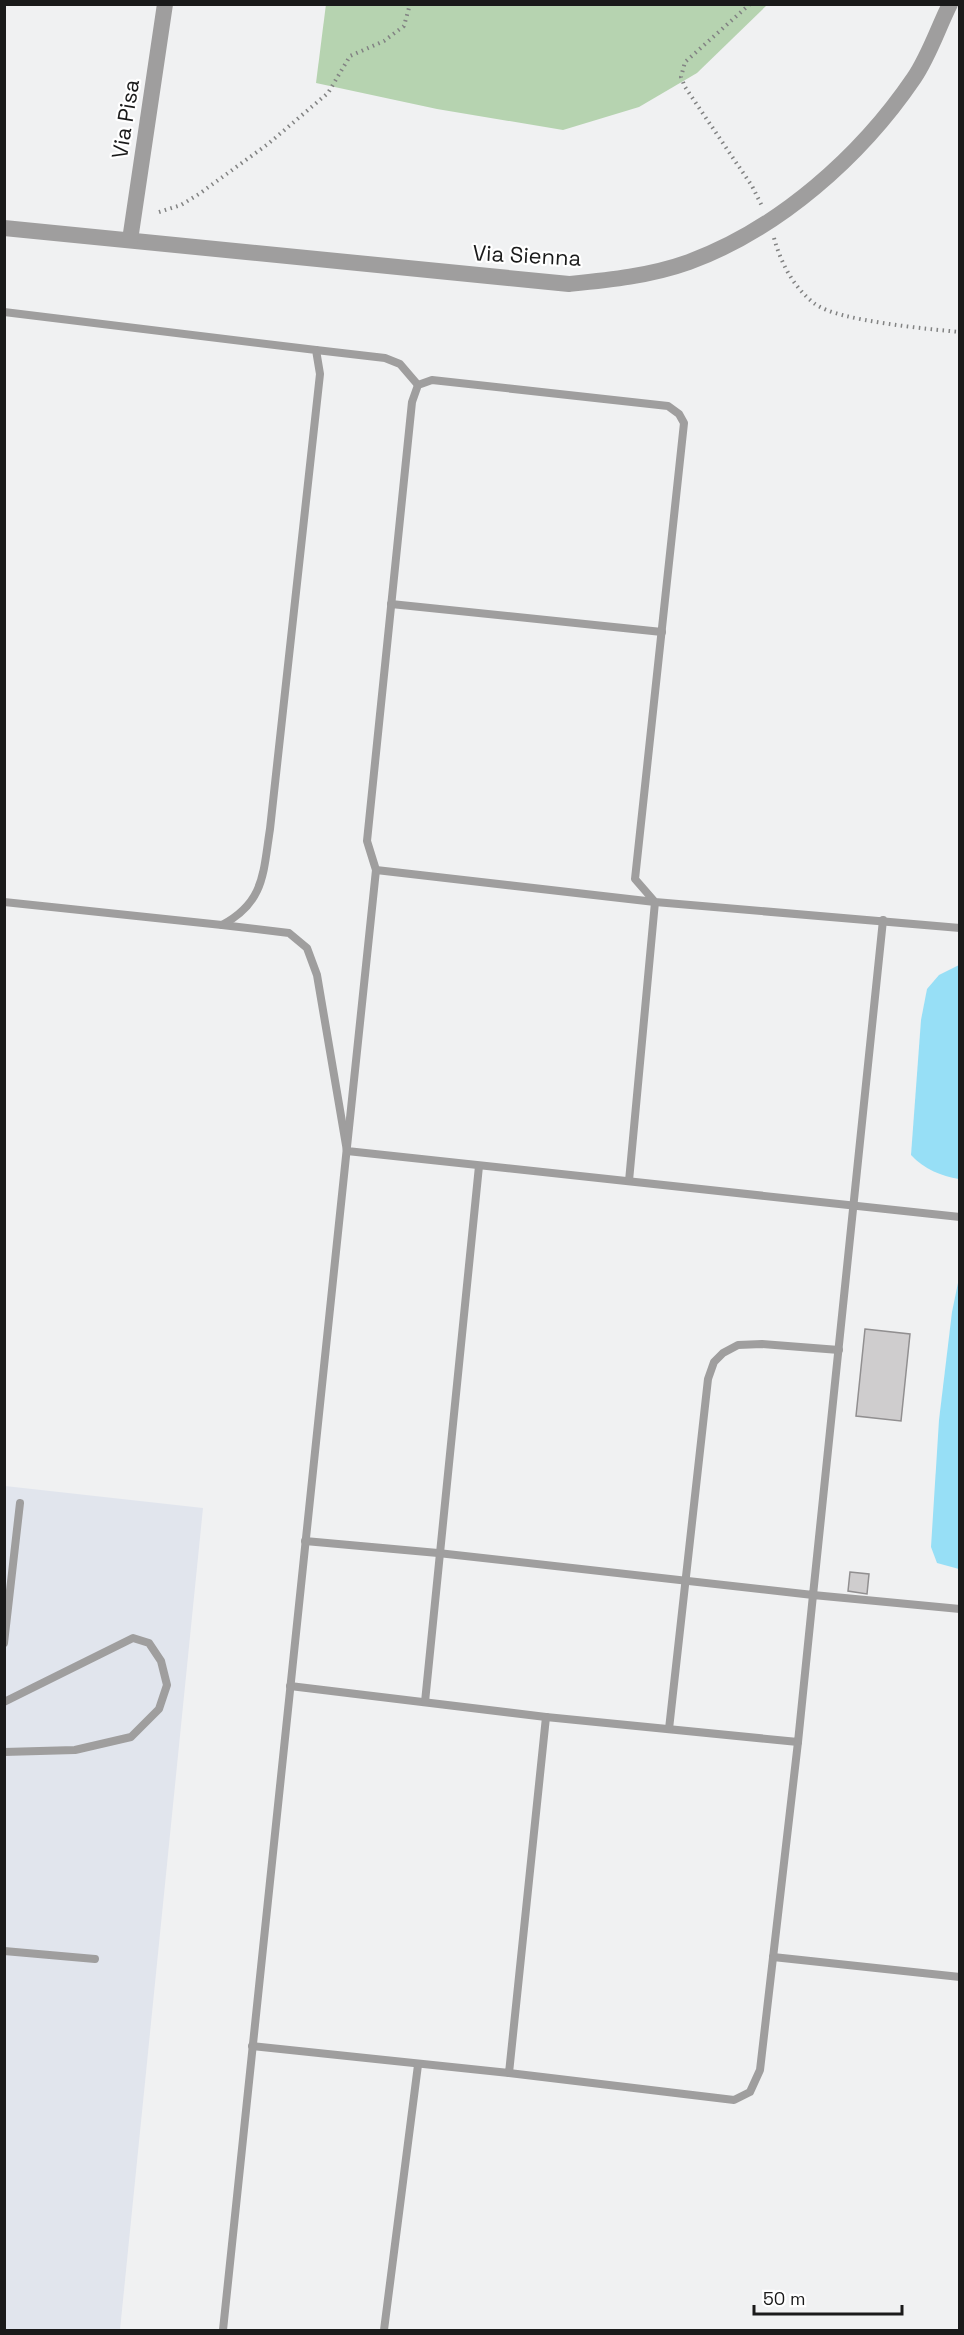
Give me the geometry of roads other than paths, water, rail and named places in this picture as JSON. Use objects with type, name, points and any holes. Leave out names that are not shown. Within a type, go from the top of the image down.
[{"type":"street","name":"Via Pisa","points":[[130,240],[165,4]]},
{"type":"street","name":"Via Sienna","points":[[4,228],[569,284],[627,278],[688,262],[747,236],[821,182],[875,130],[915,76],[950,4]]},
{"type":"lane","points":[[4,312],[385,358],[400,364],[418,385]]},
{"type":"lane","points":[[222,925],[239,916],[255,899],[264,869],[320,374],[316,350]]},
{"type":"lane","points":[[418,385],[432,380],[656,404],[668,406],[679,414],[684,423],[635,879],[655,902],[629,1181]]},
{"type":"lane","points":[[223,2331],[376,870],[367,841],[412,402],[418,385]]},
{"type":"lane","points":[[391,604],[662,632]]},
{"type":"lane","points":[[376,870],[655,902],[960,928]]},
{"type":"lane","points":[[4,902],[289,933],[307,948],[317,975],[347,1151]]},
{"type":"lane","points":[[252,2046],[734,2100],[750,2092],[760,2070],[798,1742],[883,920]]},
{"type":"lane","points":[[347,1151],[960,1217]]},
{"type":"lane","points":[[425,1702],[438,1553],[479,1166]]},
{"type":"lane","points":[[669,1730],[708,1379],[714,1362],[723,1353],[738,1345],[762,1344],[839,1350]]},
{"type":"lane","points":[[4,1643],[20,1503]]},
{"type":"lane","points":[[304,1541],[438,1553],[960,1609]]},
{"type":"lane","points":[[4,1702],[133,1638],[149,1643],[161,1661],[167,1685],[159,1709],[131,1737],[75,1750],[4,1752]]},
{"type":"lane","points":[[290,1686],[546,1717],[798,1742]]},
{"type":"lane","points":[[509,2073],[546,1717]]},
{"type":"lane","points":[[4,1951],[95,1959]]},
{"type":"lane","points":[[773,1957],[960,1977]]},
{"type":"lane","points":[[384,2331],[418,2065]]},
{"type":"water","points":[[960,965],[959,1179],[933,1171],[911,1155],[921,1020],[927,989],[939,975]]},
{"type":"water","points":[[959,1278],[959,1569],[937,1563],[931,1547],[939,1420],[952,1312]]}]
